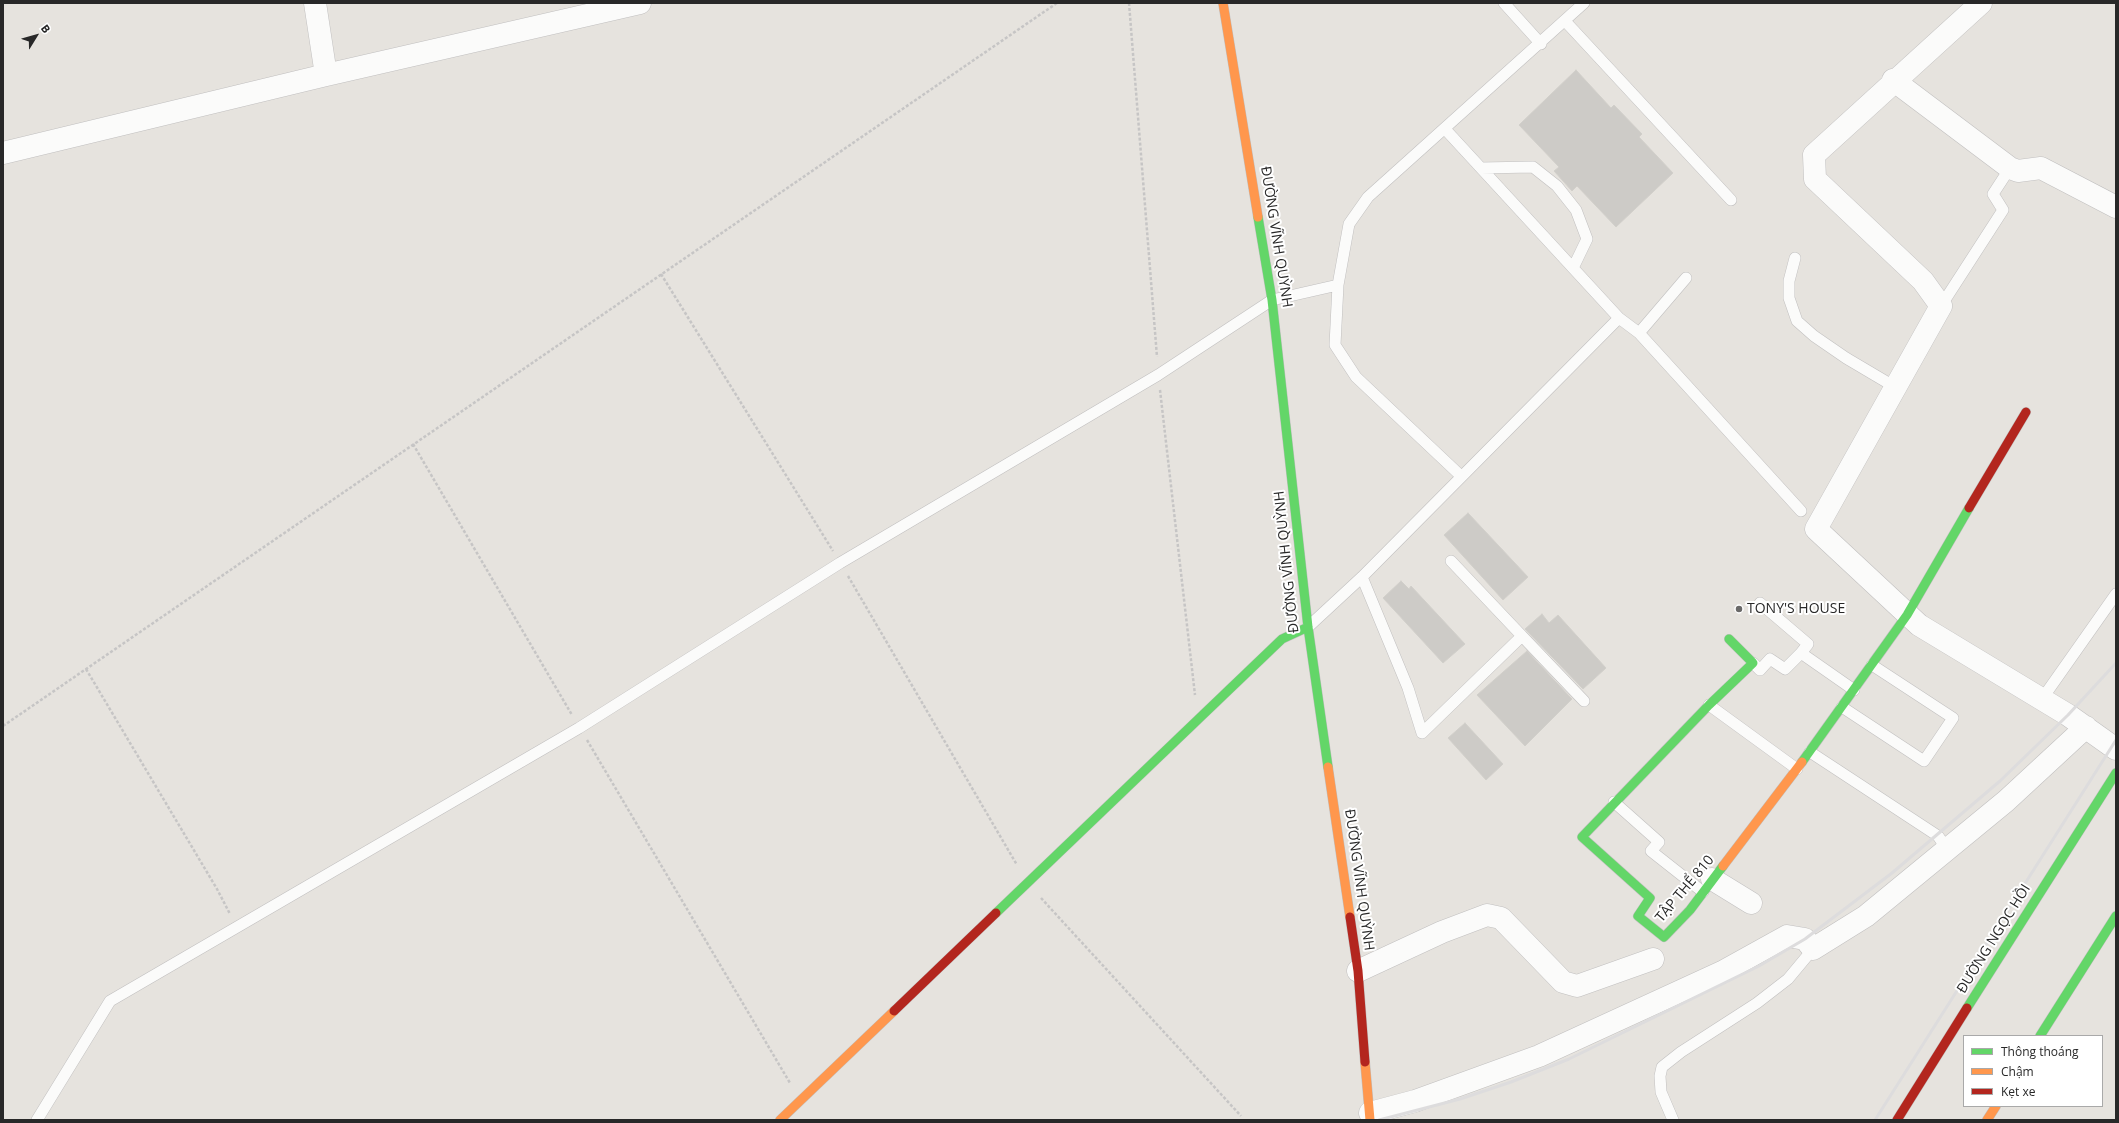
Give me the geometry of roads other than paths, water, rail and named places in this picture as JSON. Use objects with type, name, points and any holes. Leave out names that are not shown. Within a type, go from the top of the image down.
[{"type":"main road","name":"ĐƯỜNG VĨNH QUỲNH","points":[[1223,3],[1272,300],[1308,627],[1358,971],[1370,1117]]},
{"type":"main road","name":"TẬP THỂ 810","points":[[1753,663],[1708,705],[1582,837],[1650,898],[1638,916],[1664,936],[1690,910],[1810,752],[1907,615],[2026,412]]},
{"type":"main road","points":[[780,1120],[1282,639],[1308,627]]},
{"type":"main road","points":[[1729,639],[1753,663]]},
{"type":"main road","name":"ĐƯỜNG NGỌC HỒI","points":[[1897,1120],[2116,773]]},
{"type":"main road","points":[[2041,1035],[2116,916]]},
{"type":"street","points":[[315,3],[326,75]]},
{"type":"street","points":[[3,153],[326,75],[640,3]]},
{"type":"street","points":[[1981,3],[1893,80],[1814,155],[1815,179],[1923,281],[1941,306],[1816,529],[1919,625],[2042,699],[2086,727],[2116,749]]},
{"type":"street","points":[[1893,80],[2010,168],[2018,171],[2041,168],[2116,207]]},
{"type":"street","points":[[1370,1117],[1540,1056],[1722,972],[1787,936],[1805,939],[1813,949],[1866,916],[2017,791],[2086,727]]},
{"type":"street","points":[[1708,886],[1751,903]]},
{"type":"street","points":[[1358,971],[1442,932],[1487,915],[1501,918],[1563,982],[1577,986],[1653,959]]},
{"type":"lane","points":[[1504,3],[1541,44]]},
{"type":"lane","points":[[1461,476],[1356,377],[1335,345],[1338,285],[1349,224],[1368,196],[1541,44],[1584,3]]},
{"type":"lane","points":[[1565,21],[1731,200]]},
{"type":"lane","points":[[1445,129],[1619,318],[1640,332],[1801,511]]},
{"type":"lane","points":[[1481,168],[1533,168],[1557,186],[1576,210],[1587,239],[1573,268]]},
{"type":"lane","points":[[1941,306],[2003,210],[1993,194],[2010,168]]},
{"type":"lane","points":[[1795,258],[1789,281],[1789,298],[1797,321],[1814,336],[1840,354],[1895,387]]},
{"type":"lane","points":[[1640,332],[1686,278]]},
{"type":"lane","points":[[37,1120],[110,1001],[579,728],[840,563],[1158,375],[1272,300],[1338,285]]},
{"type":"lane","points":[[1308,627],[1362,577],[1619,318]]},
{"type":"lane","points":[[1451,561],[1584,701]]},
{"type":"lane","points":[[1362,577],[1408,688],[1422,733],[1522,636]]},
{"type":"lane","points":[[2042,699],[2116,594]]},
{"type":"lane","points":[[1753,663],[1760,670],[1770,659],[1785,669],[1808,644],[1760,603]]},
{"type":"lane","points":[[1801,653],[1854,690]]},
{"type":"lane","points":[[1842,707],[1924,762],[1953,718],[1872,665]]},
{"type":"lane","points":[[1708,705],[1797,769]]},
{"type":"lane","points":[[1810,752],[1938,836],[1948,849]]},
{"type":"lane","points":[[1614,802],[1659,842],[1651,851],[1708,886]]},
{"type":"lane","points":[[1673,1120],[1661,1092],[1660,1076],[1662,1067],[1681,1052],[1757,1003],[1788,979],[1813,949]]},
{"type":"railway","points":[[1379,1120],[1460,1099],[1511,1082],[1569,1059],[1759,966],[1805,939],[1892,873],[2000,781],[2068,715],[2116,663]]},
{"type":"railway","points":[[1875,1120],[2116,740]]},
{"type":"place","name":"TONY'S HOUSE","points":[[1739,609]]}]
